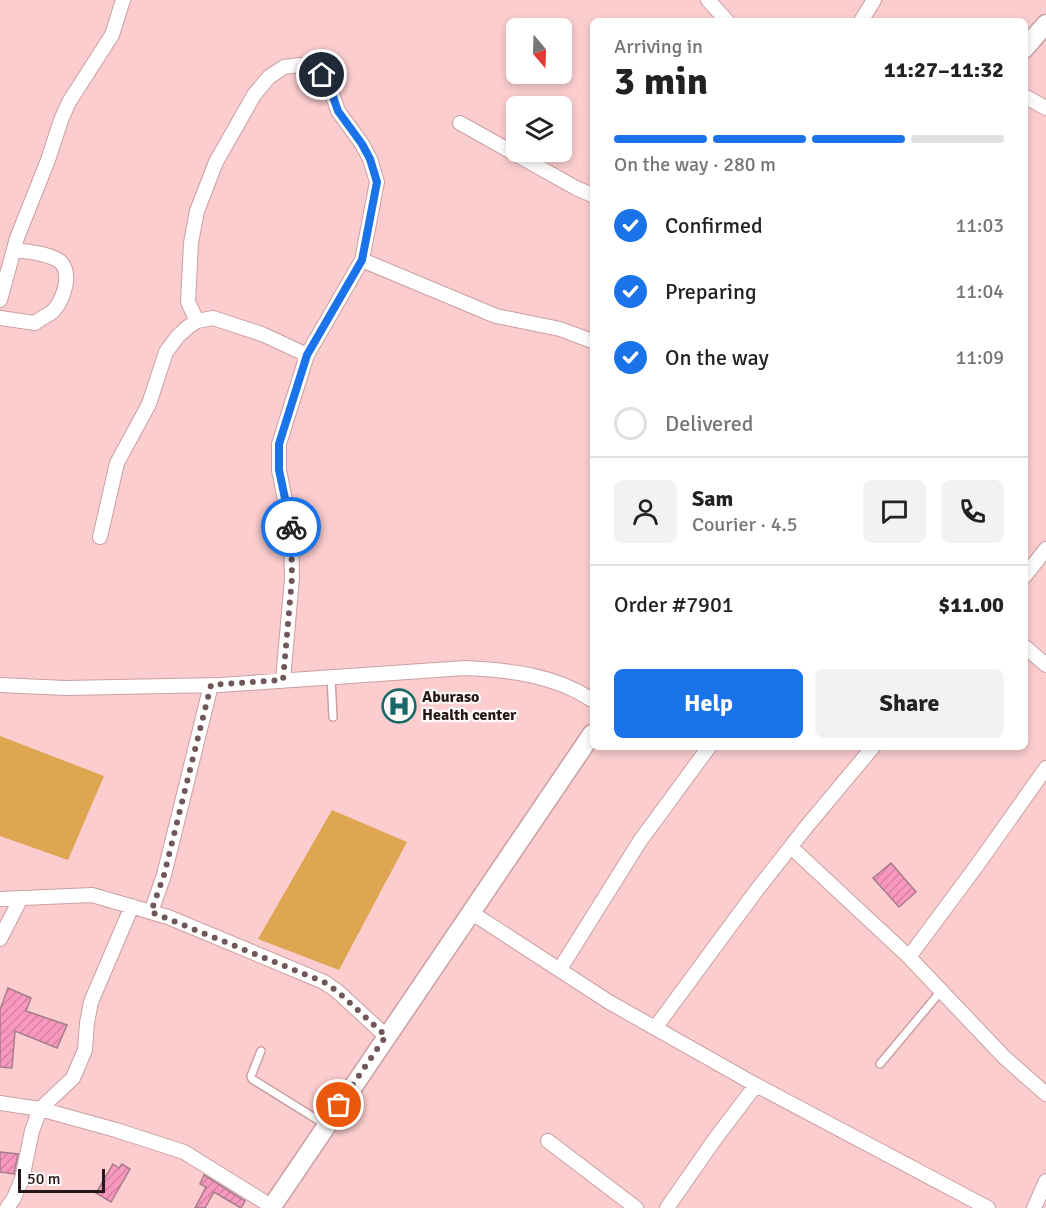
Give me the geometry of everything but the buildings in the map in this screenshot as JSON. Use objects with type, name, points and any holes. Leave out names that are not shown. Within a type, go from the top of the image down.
[{"type":"street","points":[[0,300],[14,250],[61,120],[69,102],[112,35],[123,0]]},
{"type":"street","points":[[708,0],[724,18]]},
{"type":"street","points":[[863,18],[874,0]]},
{"type":"street","points":[[1028,44],[1046,24]]},
{"type":"street","points":[[197,321],[188,302],[191,243],[197,211],[216,162],[241,116],[268,77],[284,67],[300,65],[322,75],[329,85],[338,111],[362,144],[373,165],[377,182],[362,260],[307,355],[279,444],[278,458],[291,531],[292,578],[283,680]]},
{"type":"street","points":[[1028,98],[1046,108]]},
{"type":"street","points":[[460,123],[590,194]]},
{"type":"street","points":[[0,318],[35,323],[52,312],[66,284],[64,268],[57,259],[30,251],[14,250]]},
{"type":"street","points":[[362,260],[496,315],[560,329],[590,340]]},
{"type":"street","points":[[100,537],[117,463],[149,404],[166,352],[178,336],[197,321],[213,318],[262,334],[307,355]]},
{"type":"street","points":[[1028,572],[1046,549]]},
{"type":"street","points":[[1028,649],[1046,665]]},
{"type":"street","points":[[0,685],[65,688],[211,685],[431,670],[500,670],[546,679],[579,691],[590,699]]},
{"type":"street","points":[[151,912],[164,875],[211,685]]},
{"type":"street","points":[[0,1103],[40,1109],[184,1152],[272,1208],[590,737]]},
{"type":"street","points":[[560,969],[640,841],[707,750]]},
{"type":"street","points":[[655,1028],[791,848],[871,750]]},
{"type":"street","points":[[909,957],[1046,768]]},
{"type":"street","points":[[791,848],[909,957],[1005,1058],[1046,1094]]},
{"type":"street","points":[[0,899],[92,895],[151,912],[324,982],[386,1036]]},
{"type":"street","points":[[0,939],[21,898]]},
{"type":"street","points":[[7,1208],[22,1179],[32,1131],[40,1109],[73,1078],[85,1050],[91,1002],[132,906]]},
{"type":"street","points":[[472,913],[609,1002],[756,1085],[988,1208]]},
{"type":"street","points":[[667,1208],[756,1085]]},
{"type":"street","points":[[548,1141],[636,1208]]},
{"type":"street","points":[[1034,1208],[1046,1181]]},
{"type":"lane","points":[[331,677],[333,717]]},
{"type":"lane","points":[[880,1064],[941,991]]},
{"type":"lane","points":[[261,1051],[251,1076],[252,1079],[326,1125]]},
{"type":"shaded area","points":[[0,736],[104,776],[68,860],[0,836]]},
{"type":"shaded area","points":[[332,810],[407,842],[339,970],[258,939]]},
{"type":"way so far","points":[[291,527],[292,578],[283,680],[211,685],[164,875],[151,912],[324,982],[386,1036],[339,1105]]},
{"type":"place","name":"Aburaso Health center","points":[[399,706]]},
{"type":"route","points":[[291,527],[279,470],[279,444],[307,355],[362,260],[377,182],[370,159],[338,111],[329,85],[322,75]]}]
